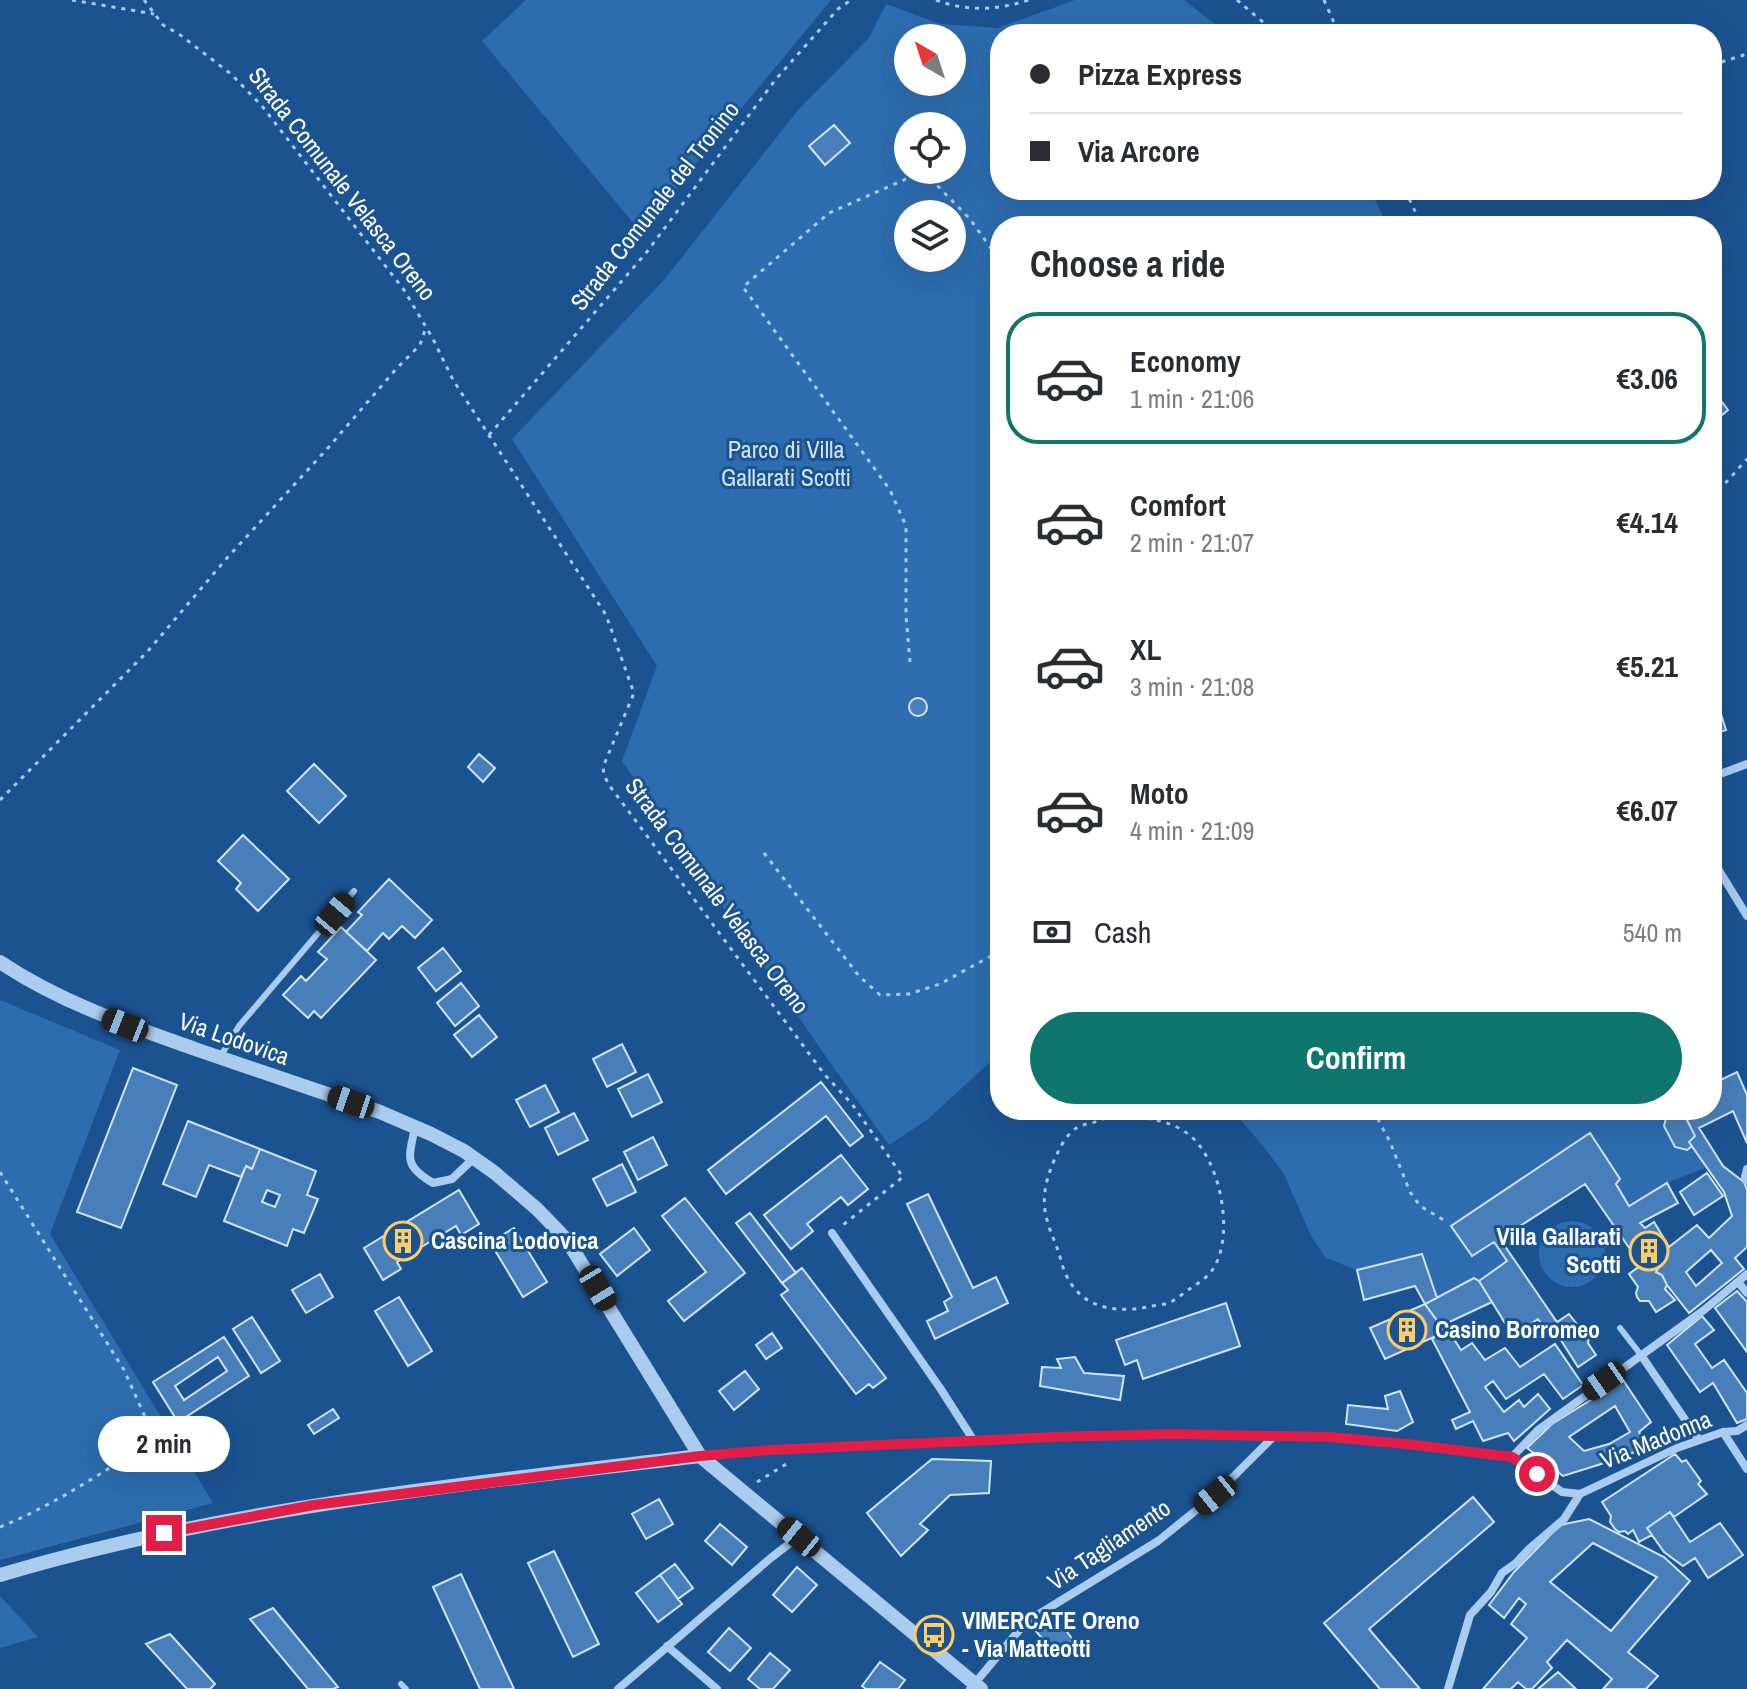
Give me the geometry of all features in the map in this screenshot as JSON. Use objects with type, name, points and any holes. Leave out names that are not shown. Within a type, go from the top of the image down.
[{"type":"street","points":[[1722,773],[1747,764]]},
{"type":"street","points":[[1722,875],[1747,916]]},
{"type":"street","name":"Via Lodovica","points":[[0,962],[23,978],[125,1025],[380,1112],[442,1139],[474,1158],[519,1193],[567,1240],[700,1456],[975,1687]]},
{"type":"street","points":[[415,1127],[409,1158],[417,1173],[433,1183],[452,1179],[474,1158]]},
{"type":"street","points":[[1747,1169],[1747,1181]]},
{"type":"street","points":[[832,1233],[974,1441]]},
{"type":"street","points":[[1512,1457],[1538,1430],[1704,1310],[1747,1274]]},
{"type":"street","points":[[1738,1282],[1747,1293]]},
{"type":"street","points":[[1641,1355],[1699,1440]]},
{"type":"street","name":"Via Madonna","points":[[1580,1494],[1677,1448],[1723,1432],[1737,1431],[1747,1425]]},
{"type":"street","points":[[1723,1432],[1747,1469]]},
{"type":"street","points":[[0,1575],[122,1543],[255,1515],[445,1487],[700,1456],[771,1450],[1171,1434],[1329,1437],[1512,1457],[1562,1492],[1580,1494],[1564,1519],[1502,1573],[1491,1592],[1470,1615],[1448,1689]]},
{"type":"street","name":"Via Tagliamento","points":[[975,1687],[1026,1622],[1158,1541],[1215,1495],[1274,1436]]},
{"type":"street","points":[[618,1689],[799,1537]]},
{"type":"street","points":[[667,1646],[717,1689]]},
{"type":"lane","points":[[220,1057],[239,1026],[354,891]]},
{"type":"lane","points":[[1620,1328],[1641,1355]]},
{"type":"path","points":[[72,0],[154,14]]},
{"type":"path","name":"Strada Comunale Velasca Oreno","points":[[144,0],[163,25],[231,74],[262,106],[404,290],[453,380],[606,615],[634,693],[603,767],[609,785],[825,1075],[852,1104],[903,1177],[832,1233]]},
{"type":"path","name":"Strada Comunale del Tronino","points":[[489,435],[646,253],[776,79],[838,9],[851,0]]},
{"type":"path","points":[[936,0],[950,5],[991,9],[1029,0]]},
{"type":"path","points":[[1237,0],[1265,24]]},
{"type":"path","points":[[1324,0],[1335,24]]},
{"type":"path","points":[[1722,62],[1747,54]]},
{"type":"path","points":[[910,662],[906,616],[906,526],[890,490],[743,287],[829,213],[906,179],[927,175],[970,219],[990,247]]},
{"type":"path","points":[[0,800],[148,651],[227,558],[420,345],[426,328]]},
{"type":"path","points":[[1722,487],[1747,459]]},
{"type":"path","points":[[764,853],[859,976],[880,995],[909,994],[940,984],[990,956]]},
{"type":"path","points":[[1101,1120],[1075,1129],[1062,1144],[1047,1179],[1043,1204],[1063,1272],[1071,1286],[1087,1301],[1108,1309],[1129,1310],[1171,1302],[1209,1276],[1220,1260],[1224,1225],[1216,1178],[1205,1153],[1191,1135],[1170,1122],[1159,1120]]},
{"type":"path","points":[[1378,1120],[1410,1192],[1420,1206],[1447,1222]]},
{"type":"path","points":[[0,1172],[124,1370],[155,1439]]},
{"type":"path","points":[[0,1527],[36,1511],[180,1423]]},
{"type":"path","points":[[755,1483],[787,1463]]},
{"type":"green space","points":[[526,0],[831,0],[640,231],[482,41]]},
{"type":"green space","name":"Parco di Villa Gallarati Scotti","points":[[1075,0],[1184,0],[1215,24],[1009,24]]},
{"type":"green space","name":"Parco di Villa Gallarati Scotti","points":[[886,4],[940,24],[894,24],[894,96],[966,96],[966,26],[990,27],[990,200],[1375,200],[1383,216],[990,216],[990,1062],[928,1119],[889,1145],[622,761],[657,666],[512,439],[664,280],[798,110],[869,38]]},
{"type":"green space","points":[[0,1000],[120,1050],[50,1234],[213,1503],[0,1560]]},
{"type":"green space","points":[[1241,1120],[1663,1120],[1675,1147],[1687,1150],[1692,1146],[1707,1167],[1667,1183],[1629,1206],[1616,1184],[1620,1179],[1590,1133],[1451,1226],[1472,1255],[1494,1242],[1507,1261],[1479,1281],[1474,1278],[1437,1298],[1422,1254],[1357,1270],[1326,1258],[1311,1236],[1284,1174]]},
{"type":"green space","points":[[1572,1221],[1585,1224],[1595,1231],[1602,1241],[1605,1254],[1602,1267],[1595,1277],[1585,1284],[1572,1287],[1559,1284],[1549,1277],[1542,1267],[1539,1254],[1542,1241],[1549,1231],[1559,1224]]},
{"type":"green space","points":[[0,1596],[38,1637],[0,1648]]},
{"type":"building","points":[[834,125],[850,143],[825,165],[809,146]]},
{"type":"building","points":[[914,698],[922,698],[927,707],[925,714],[914,716],[909,711],[909,703]]},
{"type":"building","points":[[479,754],[495,768],[483,782],[468,767]]},
{"type":"building","points":[[314,764],[346,796],[319,823],[287,791]]},
{"type":"building","points":[[243,835],[289,879],[258,911],[236,889],[241,883],[218,861]]},
{"type":"building","points":[[389,879],[432,920],[415,938],[402,926],[389,939],[383,933],[367,951],[346,932],[362,915],[358,912]]},
{"type":"building","points":[[341,927],[376,960],[321,1018],[314,1011],[308,1018],[283,995],[301,976],[306,981],[327,959],[318,952]]},
{"type":"building","points":[[443,948],[461,971],[436,991],[418,968]]},
{"type":"building","points":[[461,983],[479,1006],[455,1026],[437,1003]]},
{"type":"building","points":[[479,1015],[497,1037],[472,1057],[454,1035]]},
{"type":"building","points":[[622,1044],[636,1072],[607,1087],[593,1059]]},
{"type":"building","points":[[133,1068],[177,1085],[121,1228],[77,1212]]},
{"type":"building","points":[[1737,1072],[1747,1095],[1747,1143],[1733,1111],[1722,1116],[1722,1079]]},
{"type":"building","points":[[648,1074],[662,1102],[632,1117],[618,1089]]},
{"type":"building","points":[[821,1082],[863,1136],[850,1146],[826,1116],[726,1194],[708,1170]]},
{"type":"building","points":[[545,1085],[559,1112],[530,1127],[516,1100]]},
{"type":"building","points":[[574,1113],[588,1140],[558,1155],[545,1128]]},
{"type":"building","points":[[1666,1120],[1687,1120],[1695,1136],[1689,1142],[1692,1146],[1687,1150],[1675,1147],[1664,1126]]},
{"type":"building","points":[[1687,1120],[1715,1120],[1699,1128],[1723,1166],[1744,1182],[1747,1190],[1747,1247],[1735,1258],[1744,1269],[1689,1313],[1662,1275],[1656,1272],[1669,1247],[1697,1225],[1709,1238],[1732,1216],[1724,1192],[1689,1142],[1695,1136]],"holes":[[[1711,1250],[1722,1263],[1696,1286],[1686,1272]]]},
{"type":"building","points":[[188,1121],[260,1149],[252,1169],[246,1166],[241,1177],[209,1165],[196,1197],[163,1184]]},
{"type":"building","name":"Villa Gallarati Scotti","points":[[1590,1133],[1620,1179],[1616,1184],[1629,1206],[1667,1183],[1678,1203],[1640,1223],[1645,1228],[1654,1222],[1669,1247],[1656,1272],[1662,1275],[1667,1285],[1665,1289],[1675,1300],[1656,1312],[1649,1301],[1640,1301],[1636,1293],[1638,1287],[1629,1274],[1641,1265],[1585,1184],[1500,1239],[1557,1322],[1569,1314],[1586,1331],[1588,1343],[1596,1355],[1578,1367],[1557,1334],[1551,1337],[1538,1319],[1513,1336],[1479,1281],[1507,1261],[1494,1242],[1472,1256],[1451,1226]]},
{"type":"building","points":[[653,1137],[667,1165],[638,1180],[624,1152]]},
{"type":"building","points":[[260,1149],[316,1171],[307,1195],[318,1199],[304,1233],[293,1229],[287,1246],[224,1221],[246,1166],[252,1169]],"holes":[[[267,1190],[280,1195],[275,1207],[262,1202]]]},
{"type":"building","points":[[841,1155],[868,1189],[848,1205],[841,1197],[807,1224],[813,1231],[791,1249],[764,1215]]},
{"type":"building","points":[[622,1164],[636,1192],[607,1206],[593,1179]]},
{"type":"building","points":[[1707,1173],[1723,1196],[1694,1215],[1680,1192]]},
{"type":"building","name":"Cascina Lodovica","points":[[459,1190],[479,1224],[461,1235],[456,1226],[397,1262],[401,1269],[383,1280],[364,1248]]},
{"type":"building","points":[[928,1194],[973,1288],[996,1277],[1008,1303],[935,1339],[927,1321],[948,1311],[944,1302],[952,1297],[907,1204]]},
{"type":"building","points":[[685,1198],[745,1273],[684,1321],[668,1301],[706,1272],[662,1216]]},
{"type":"building","points":[[750,1213],[796,1273],[782,1283],[736,1223]]},
{"type":"building","points":[[514,1228],[547,1282],[523,1297],[490,1242]]},
{"type":"building","points":[[634,1228],[650,1250],[617,1276],[600,1254]]},
{"type":"building","points":[[1422,1254],[1437,1298],[1425,1304],[1415,1286],[1364,1300],[1357,1270]]},
{"type":"building","points":[[802,1268],[886,1378],[873,1388],[869,1384],[856,1394],[781,1295],[788,1290],[782,1283]]},
{"type":"building","points":[[320,1274],[333,1297],[306,1313],[292,1290]]},
{"type":"building","points":[[1474,1278],[1492,1302],[1441,1326],[1425,1304]]},
{"type":"building","points":[[1737,1291],[1747,1302],[1747,1352],[1715,1308]]},
{"type":"building","points":[[399,1297],[432,1351],[408,1366],[375,1311]]},
{"type":"building","points":[[1226,1303],[1240,1346],[1143,1379],[1137,1360],[1125,1365],[1116,1340]]},
{"type":"building","name":"Casino Borromeo","points":[[1425,1304],[1445,1332],[1385,1359],[1370,1328]]},
{"type":"building","points":[[1702,1316],[1714,1330],[1695,1344],[1712,1368],[1724,1360],[1747,1393],[1747,1419],[1737,1423],[1713,1383],[1700,1392],[1667,1345]]},
{"type":"building","points":[[252,1317],[280,1361],[261,1373],[233,1329]]},
{"type":"building","points":[[1448,1330],[1461,1350],[1472,1343],[1485,1360],[1505,1348],[1520,1367],[1555,1344],[1583,1385],[1563,1399],[1544,1374],[1506,1399],[1493,1381],[1485,1387],[1504,1412],[1519,1400],[1524,1407],[1538,1394],[1550,1409],[1514,1441],[1508,1433],[1483,1441],[1473,1421],[1456,1429],[1452,1420],[1470,1412],[1432,1339]]},
{"type":"building","points":[[772,1333],[782,1348],[766,1359],[756,1345]]},
{"type":"building","points":[[224,1337],[249,1376],[178,1422],[153,1382]],"holes":[[[218,1357],[227,1371],[184,1400],[175,1386]]]},
{"type":"building","points":[[1075,1357],[1084,1373],[1124,1376],[1120,1400],[1040,1386],[1042,1367],[1061,1368],[1057,1359]]},
{"type":"building","points":[[745,1371],[759,1389],[734,1410],[719,1391]]},
{"type":"building","points":[[1623,1380],[1651,1422],[1639,1432],[1648,1447],[1563,1476],[1527,1448],[1552,1424]],"holes":[[[1615,1406],[1630,1432],[1609,1444],[1584,1451],[1569,1437]]]},
{"type":"building","points":[[1400,1391],[1413,1422],[1397,1431],[1346,1424],[1348,1405],[1388,1409],[1385,1396]]},
{"type":"building","points":[[333,1409],[339,1418],[314,1434],[308,1425]]},
{"type":"building","points":[[1675,1454],[1682,1462],[1686,1460],[1701,1481],[1698,1484],[1707,1494],[1674,1517],[1670,1512],[1647,1528],[1652,1535],[1639,1542],[1633,1530],[1628,1534],[1615,1529],[1602,1502]]},
{"type":"building","points":[[932,1459],[991,1461],[989,1493],[950,1495],[920,1524],[928,1530],[901,1556],[867,1513]]},
{"type":"building","points":[[1473,1497],[1494,1522],[1369,1629],[1420,1689],[1380,1689],[1324,1623]]},
{"type":"building","points":[[659,1499],[673,1524],[646,1539],[632,1514]]},
{"type":"building","points":[[1670,1512],[1690,1542],[1720,1523],[1743,1555],[1708,1578],[1695,1558],[1683,1566],[1664,1552],[1647,1528]]},
{"type":"building","points":[[1589,1519],[1664,1557],[1690,1581],[1628,1652],[1658,1676],[1646,1689],[1603,1689],[1612,1679],[1567,1640],[1547,1662],[1552,1668],[1532,1689],[1526,1689],[1518,1682],[1511,1689],[1483,1689],[1527,1638],[1511,1624],[1526,1604],[1519,1598],[1504,1618],[1489,1605],[1514,1572],[1560,1525]],"holes":[[[1593,1543],[1657,1577],[1611,1631],[1550,1582]]]},
{"type":"building","points":[[720,1524],[747,1547],[732,1565],[705,1541]]},
{"type":"building","points":[[554,1551],[599,1644],[573,1657],[528,1563]]},
{"type":"building","points":[[675,1564],[693,1588],[678,1599],[660,1575]]},
{"type":"building","points":[[797,1567],[817,1585],[792,1612],[773,1595]]},
{"type":"building","points":[[461,1574],[514,1689],[480,1689],[433,1587]]},
{"type":"building","points":[[660,1575],[682,1604],[658,1622],[636,1593]]},
{"type":"building","points":[[273,1608],[338,1687],[308,1689],[250,1619]]},
{"type":"building","points":[[1049,1618],[1058,1629],[1062,1625],[1073,1640],[1055,1654],[1035,1630]]},
{"type":"building","points":[[729,1628],[751,1648],[730,1671],[708,1652]]},
{"type":"building","points":[[170,1634],[215,1684],[210,1689],[187,1689],[146,1644]]},
{"type":"building","points":[[770,1653],[790,1670],[773,1689],[760,1689],[748,1679]]},
{"type":"building","points":[[880,1662],[905,1680],[898,1689],[866,1689],[862,1686]]},
{"type":"building","points":[[1558,1672],[1576,1689],[1538,1689]]},
{"type":"place","name":"Cascina Lodovica","points":[[403,1241]]},
{"type":"place","name":"Villa Gallarati Scotti","points":[[1649,1251]]},
{"type":"place","name":"Casino Borromeo","points":[[1407,1330]]},
{"type":"place","name":"VIMERCATE Oreno - Via Matteotti","points":[[934,1635]]},
{"type":"route","points":[[164,1533],[314,1505],[700,1456],[1055,1437],[1171,1434],[1329,1437],[1512,1457],[1537,1474]]}]
